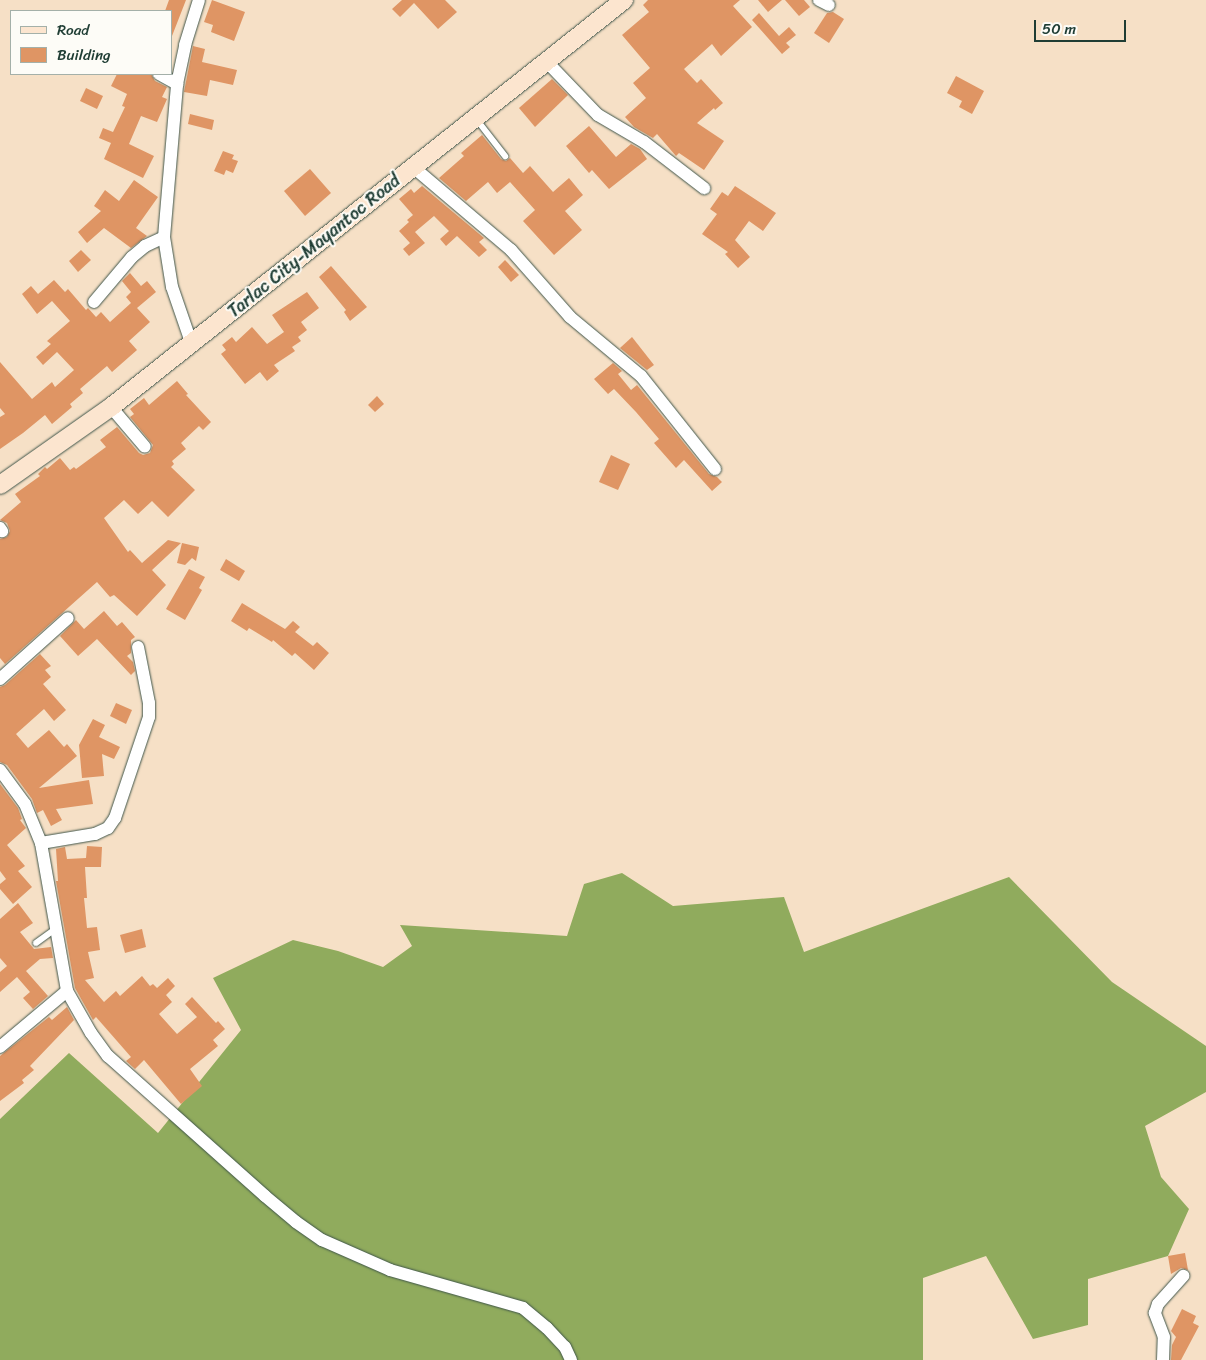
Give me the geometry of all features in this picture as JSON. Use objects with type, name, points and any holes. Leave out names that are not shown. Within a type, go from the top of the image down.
[{"type":"main road","name":"Tarlac City-Mayantoc Road","points":[[0,484],[111,407],[192,345],[412,166],[624,0]]},
{"type":"street","points":[[192,345],[172,287],[164,237],[177,84],[185,45],[199,0]]},
{"type":"street","points":[[546,61],[598,115],[644,142],[704,188]]},
{"type":"street","points":[[161,75],[177,84]]},
{"type":"street","points":[[412,166],[511,250],[570,317],[640,376],[715,469]]},
{"type":"street","points":[[94,302],[132,257],[145,246],[164,237]]},
{"type":"street","points":[[111,407],[145,448]]},
{"type":"street","points":[[0,679],[68,618]]},
{"type":"street","points":[[41,843],[95,834],[108,828],[115,818],[149,716],[149,703],[138,647]]},
{"type":"street","points":[[0,770],[25,804],[41,843],[67,991],[91,1033],[108,1056],[296,1222],[322,1240],[390,1270],[523,1308],[547,1328],[565,1347],[571,1360]]},
{"type":"street","points":[[0,1047],[67,991]]},
{"type":"street","points":[[1163,1360],[1164,1338],[1155,1312],[1158,1304],[1183,1276]]},
{"type":"lane","points":[[475,117],[505,156]]},
{"type":"lane","points":[[36,943],[55,929]]},
{"type":"green space","points":[[622,873],[673,906],[784,897],[804,952],[1009,877],[1112,982],[1206,1046],[1206,1092],[1145,1126],[1161,1177],[1189,1209],[1168,1256],[1088,1279],[1088,1325],[1033,1339],[986,1256],[923,1278],[923,1360],[0,1360],[0,1119],[69,1053],[158,1133],[241,1030],[213,978],[293,940],[338,951],[383,967],[412,946],[400,925],[567,936],[584,884]]},
{"type":"building","points":[[169,0],[186,0],[172,36],[172,10],[165,10]]},
{"type":"building","points":[[212,0],[245,12],[234,41],[211,32],[213,25],[204,22]]},
{"type":"building","points":[[402,0],[445,0],[457,12],[438,29],[414,3],[400,17],[392,9]]},
{"type":"building","points":[[648,0],[740,0],[733,6],[752,27],[721,56],[712,44],[684,69],[697,83],[701,79],[723,103],[715,110],[714,108],[697,123],[724,141],[704,170],[679,153],[676,156],[657,134],[653,138],[634,127],[625,117],[646,98],[633,83],[650,68],[622,35],[649,12],[643,5]]},
{"type":"building","points":[[758,0],[782,0],[768,12]]},
{"type":"building","points":[[785,0],[804,0],[810,7],[799,16]]},
{"type":"building","points":[[833,12],[844,19],[829,43],[814,33],[827,13]]},
{"type":"building","points":[[759,13],[779,36],[789,27],[796,35],[786,43],[790,47],[782,54],[752,20]]},
{"type":"building","points":[[193,46],[205,49],[202,62],[237,70],[233,85],[210,80],[207,96],[184,92]]},
{"type":"building","points":[[116,75],[152,75],[155,81],[167,87],[162,97],[167,99],[157,122],[141,116],[129,144],[154,156],[143,178],[104,159],[111,143],[99,138],[103,128],[113,132],[125,107],[122,106],[127,94],[111,86]]},
{"type":"building","points":[[956,76],[984,91],[972,114],[959,107],[962,101],[947,93]]},
{"type":"building","points":[[552,79],[568,95],[535,127],[519,108]]},
{"type":"building","points":[[86,88],[103,96],[97,109],[80,101]]},
{"type":"building","points":[[190,114],[214,120],[212,130],[188,124]]},
{"type":"building","points":[[589,126],[616,157],[631,144],[640,149],[647,159],[609,189],[592,170],[589,173],[566,146]]},
{"type":"building","points":[[482,135],[501,159],[506,161],[510,158],[523,173],[530,166],[553,192],[569,178],[583,195],[565,211],[582,230],[554,255],[523,221],[535,210],[510,182],[497,193],[488,182],[466,201],[439,178],[464,156],[461,153]]},
{"type":"building","points":[[223,151],[234,155],[232,159],[238,161],[233,173],[226,170],[224,175],[214,171]]},
{"type":"building","points":[[310,169],[331,193],[305,216],[284,191]]},
{"type":"building","points":[[134,180],[158,197],[136,228],[147,236],[131,248],[104,228],[87,243],[78,232],[101,211],[94,206],[105,190],[119,201]]},
{"type":"building","points":[[422,186],[484,238],[479,242],[487,250],[479,257],[457,236],[446,246],[440,239],[449,231],[434,216],[415,232],[425,243],[409,256],[403,249],[410,243],[399,231],[409,222],[407,220],[413,215],[399,199],[411,189],[414,193]]},
{"type":"building","points":[[735,186],[776,213],[763,231],[749,221],[735,240],[750,257],[738,268],[725,254],[728,252],[702,234],[717,214],[710,209],[722,192],[728,196]]},
{"type":"building","points":[[81,250],[91,260],[78,272],[69,261]]},
{"type":"building","points":[[505,260],[519,275],[511,282],[498,267]]},
{"type":"building","points":[[331,266],[367,307],[350,321],[344,312],[346,310],[319,277]]},
{"type":"building","points":[[130,273],[141,286],[147,281],[156,292],[137,308],[150,322],[129,341],[137,350],[112,372],[107,366],[80,389],[83,393],[70,404],[72,407],[52,424],[45,415],[0,449],[0,417],[5,414],[0,408],[0,362],[32,399],[52,382],[55,387],[74,370],[57,352],[43,365],[36,357],[51,344],[47,341],[70,321],[52,301],[37,314],[22,294],[31,286],[38,294],[54,280],[65,292],[68,289],[86,310],[88,308],[96,317],[101,312],[110,322],[131,303],[126,297],[131,292],[122,281]]},
{"type":"building","points":[[307,292],[319,308],[301,322],[307,330],[298,337],[301,341],[292,347],[295,351],[274,365],[279,371],[267,381],[260,372],[245,384],[221,354],[226,350],[222,345],[232,337],[236,342],[252,327],[267,344],[284,332],[272,315]]},
{"type":"building","points":[[632,337],[654,365],[647,370],[620,348]]},
{"type":"building","points":[[613,363],[622,371],[618,374],[631,390],[637,385],[709,474],[717,477],[722,482],[712,491],[684,460],[676,468],[654,443],[659,439],[636,412],[614,389],[608,394],[594,379]]},
{"type":"building","points":[[177,381],[188,394],[186,395],[211,422],[203,430],[199,426],[181,443],[186,449],[172,461],[174,464],[171,467],[195,490],[168,517],[152,501],[138,514],[124,500],[104,518],[128,552],[130,550],[142,563],[168,540],[181,543],[152,570],[166,585],[137,616],[114,595],[110,597],[97,582],[5,664],[0,658],[0,539],[7,537],[10,531],[7,523],[0,520],[21,502],[15,494],[40,476],[38,474],[45,467],[47,469],[60,458],[70,470],[74,467],[76,469],[106,447],[100,440],[117,427],[139,453],[143,455],[150,453],[153,445],[130,417],[134,414],[130,409],[144,398],[149,405]]},
{"type":"building","points":[[377,396],[384,404],[375,412],[368,405]]},
{"type":"building","points":[[611,455],[630,464],[618,490],[599,482]]},
{"type":"building","points":[[182,543],[199,547],[196,561],[192,558],[185,565],[177,563]]},
{"type":"building","points":[[226,559],[245,571],[239,581],[220,570]]},
{"type":"building","points":[[189,569],[205,577],[199,588],[202,590],[185,620],[166,609]]},
{"type":"building","points":[[242,603],[285,629],[293,621],[300,627],[295,632],[313,646],[317,642],[329,653],[314,670],[295,653],[292,656],[273,640],[272,642],[249,628],[247,631],[231,621]]},
{"type":"building","points":[[104,611],[117,626],[122,622],[135,637],[131,640],[131,653],[127,656],[133,662],[135,671],[131,675],[97,639],[78,656],[60,636],[76,620],[84,629]]},
{"type":"building","points":[[40,654],[51,666],[45,670],[51,677],[43,684],[66,710],[54,721],[44,709],[16,734],[28,748],[49,730],[64,747],[67,744],[77,756],[39,788],[89,780],[93,804],[56,809],[62,820],[51,826],[43,810],[37,813],[32,799],[7,765],[0,762],[0,687],[5,685]]},
{"type":"building","points":[[116,703],[132,710],[126,724],[110,716]]},
{"type":"building","points":[[93,719],[105,725],[99,737],[120,747],[114,759],[102,754],[104,776],[82,778],[79,745]]},
{"type":"building","points":[[0,784],[18,808],[22,819],[20,820],[26,828],[7,845],[25,866],[18,871],[32,887],[13,904],[0,889],[0,884],[6,879],[0,871]]},
{"type":"building","points":[[87,846],[102,847],[101,867],[85,867],[87,898],[84,898],[87,928],[97,927],[100,950],[88,952],[94,978],[85,980],[104,1002],[116,991],[120,996],[142,976],[150,986],[153,984],[157,988],[168,978],[175,986],[166,995],[172,1002],[159,1014],[177,1034],[197,1017],[185,1004],[192,997],[216,1023],[218,1021],[225,1029],[213,1040],[218,1046],[190,1069],[202,1086],[181,1104],[144,1060],[135,1069],[126,1061],[131,1057],[96,1017],[93,1020],[75,988],[56,881],[58,881],[56,849],[65,847],[67,859],[86,858]]},
{"type":"building","points":[[18,903],[33,923],[20,932],[34,949],[51,947],[53,958],[40,959],[26,971],[48,996],[33,1009],[23,998],[30,992],[17,977],[0,992],[0,972],[7,966],[0,958],[0,919]]},
{"type":"building","points":[[142,929],[146,947],[125,953],[120,935]]},
{"type":"building","points":[[67,1007],[74,1020],[30,1066],[34,1070],[22,1080],[24,1083],[0,1101],[0,1056],[49,1017],[52,1020]]},
{"type":"building","points":[[1185,1253],[1188,1270],[1181,1268],[1171,1274],[1168,1256]]},
{"type":"building","points":[[1182,1309],[1196,1316],[1193,1323],[1199,1326],[1181,1360],[1171,1360],[1172,1345],[1176,1337],[1171,1331]]}]
